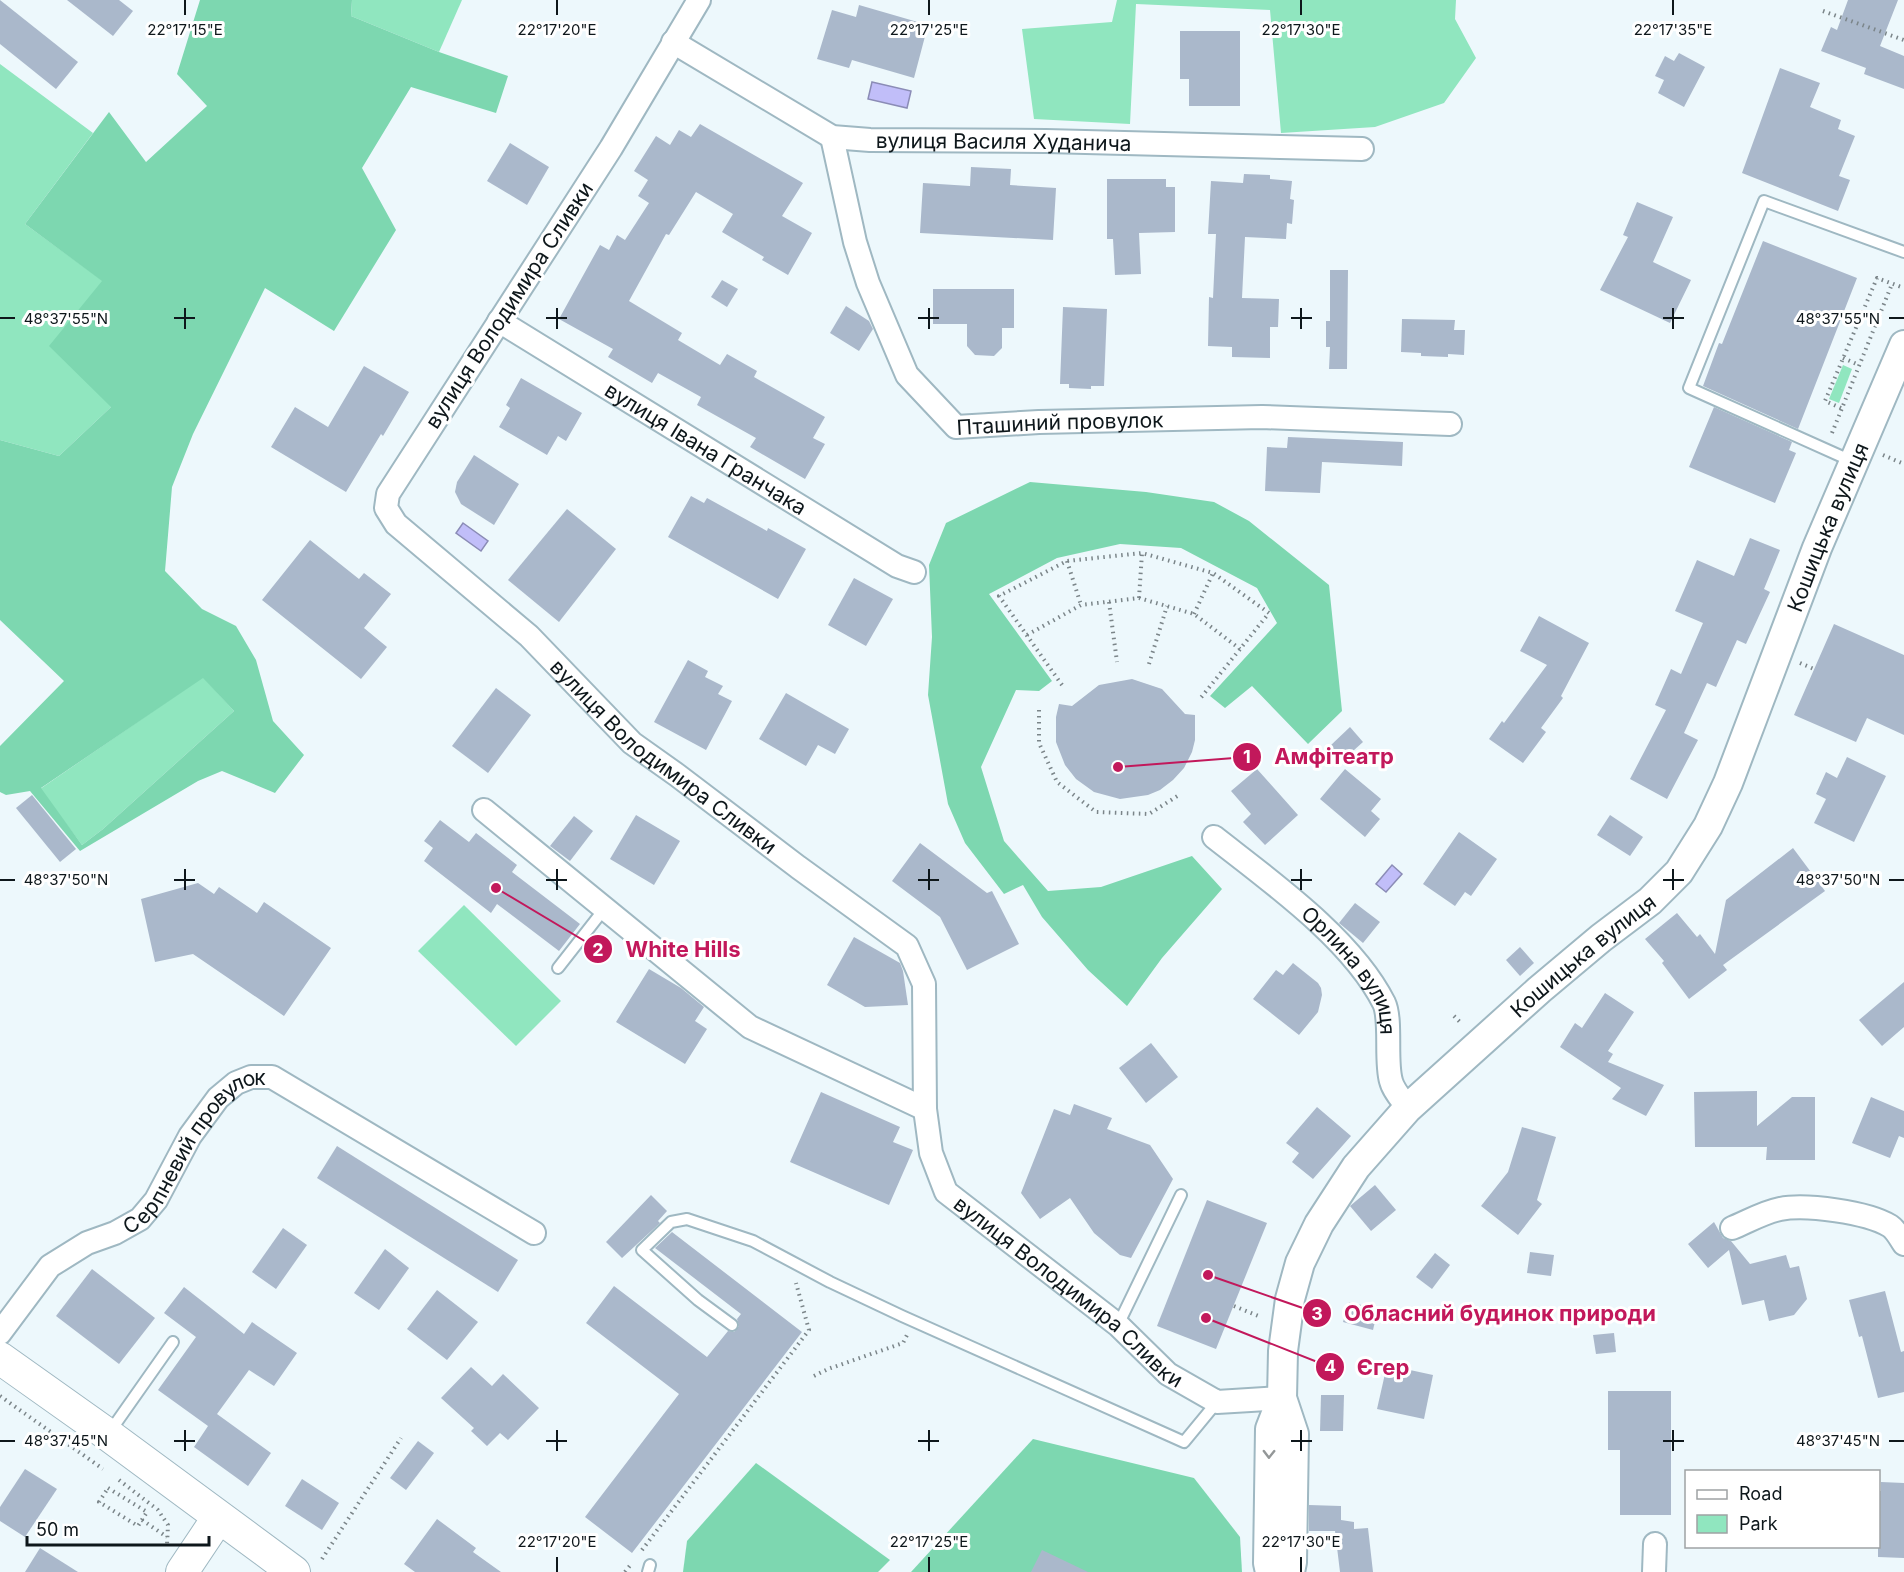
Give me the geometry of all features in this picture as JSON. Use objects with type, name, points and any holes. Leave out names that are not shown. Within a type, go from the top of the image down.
[{"type":"main road","points":[[0,1358],[294,1572]]},
{"type":"main road","points":[[182,1572],[218,1518]]},
{"type":"street","name":"вулиця Володимира Сливки","points":[[699,0],[611,148],[388,494],[386,508],[396,524],[529,636],[632,743],[907,946],[924,984],[925,1109],[931,1154],[946,1192],[1118,1325],[1168,1374],[1217,1402]]},
{"type":"street","name":"вулиця Василя Худанича","points":[[673,42],[832,137],[870,140],[1046,141],[1362,149]]},
{"type":"street","name":"Пташиний провулок","points":[[832,137],[855,243],[868,283],[902,365],[907,375],[956,427],[1039,422],[1262,417],[1450,424]]},
{"type":"street","name":"вулиця Івана Гранчака","points":[[499,321],[897,566],[914,572]]},
{"type":"street","name":"Кошицька вулиця","points":[[1270,1572],[1268,1563],[1270,1430],[1282,1398],[1283,1352],[1290,1299],[1300,1263],[1319,1224],[1356,1167],[1407,1108],[1539,990],[1650,901],[1679,872],[1708,826],[1728,783],[1817,548],[1904,345]]},
{"type":"street","points":[[484,810],[750,1027],[925,1109]]},
{"type":"street","name":"Орлина вулиця","points":[[1214,837],[1305,909],[1354,959],[1372,984],[1385,1006],[1391,1082],[1407,1108]]},
{"type":"street","name":"Серпневий провулок","points":[[0,1333],[50,1266],[87,1243],[115,1233],[140,1219],[156,1200],[190,1137],[218,1098],[236,1083],[251,1077],[272,1077],[534,1233]]},
{"type":"street","points":[[1732,1228],[1779,1209],[1797,1207],[1843,1211],[1871,1216],[1892,1227],[1904,1244]]},
{"type":"street","name":"Кошицька вулиця","points":[[1282,1398],[1294,1434],[1290,1572]]},
{"type":"street","points":[[1217,1402],[1282,1398]]},
{"type":"street","points":[[1654,1572],[1655,1544]]},
{"type":"lane","points":[[1858,454],[1689,388],[1764,201],[1904,252]]},
{"type":"lane","points":[[558,968],[605,908]]},
{"type":"lane","points":[[1118,1325],[1181,1196]]},
{"type":"lane","points":[[732,1325],[698,1300],[642,1250],[671,1222],[687,1219],[753,1241],[830,1282],[1184,1442],[1217,1402]]},
{"type":"lane","points":[[107,1434],[172,1342]]},
{"type":"path","points":[[1823,11],[1904,40]]},
{"type":"path","points":[[1842,408],[1825,401],[1877,278],[1904,288]]},
{"type":"path","points":[[1858,454],[1832,433],[1892,284]]},
{"type":"path","points":[[1843,358],[1859,364]]},
{"type":"path","points":[[1139,598],[1142,553]]},
{"type":"path","points":[[1062,686],[999,596],[1067,561],[1142,553],[1213,573],[1269,613],[1199,700]]},
{"type":"path","points":[[1067,561],[1081,605]]},
{"type":"path","points":[[1194,614],[1213,573]]},
{"type":"path","points":[[1027,635],[1081,605],[1139,598],[1194,614],[1240,649]]},
{"type":"path","points":[[1109,602],[1117,662]]},
{"type":"path","points":[[1149,664],[1167,606]]},
{"type":"path","points":[[1798,662],[1814,669]]},
{"type":"path","points":[[1039,710],[1039,743],[1057,782],[1096,812],[1149,814],[1179,795]]},
{"type":"path","points":[[625,1572],[809,1330],[790,1259]]},
{"type":"path","points":[[814,1376],[903,1343],[914,1321]]},
{"type":"path","points":[[0,1396],[158,1510],[168,1525],[167,1544]]},
{"type":"path","points":[[322,1559],[401,1438]]},
{"type":"path","points":[[108,1488],[147,1512],[142,1520],[138,1527],[99,1502],[108,1488]]},
{"type":"path","points":[[142,1520],[167,1537]]},
{"type":"green space","points":[[200,0],[352,0],[351,16],[439,52],[508,76],[496,113],[411,87],[362,168],[396,230],[334,331],[265,288],[193,434],[172,487],[165,571],[202,609],[236,626],[256,660],[273,721],[304,755],[275,793],[222,771],[198,781],[80,851],[30,791],[6,795],[0,792],[0,746],[64,681],[0,620],[0,440],[59,456],[111,407],[49,346],[102,281],[25,224],[109,112],[146,162],[207,106],[177,74]],"holes":[[[203,678],[234,711],[103,829],[82,845],[41,788]]]},
{"type":"green space","points":[[352,0],[462,0],[439,52],[351,16]]},
{"type":"green space","points":[[1117,0],[1456,0],[1455,19],[1476,58],[1444,103],[1375,127],[1281,133],[1270,10],[1136,4],[1130,124],[1034,119],[1022,29],[1112,22]]},
{"type":"green space","points":[[0,64],[93,133],[25,224],[103,281],[111,407],[59,456],[0,440]]},
{"type":"green space","points":[[1843,365],[1852,369],[1839,403],[1829,399]]},
{"type":"green space","points":[[1030,482],[1146,492],[1214,502],[1249,521],[1329,585],[1342,711],[1308,744],[1252,686],[1225,708],[1210,696],[1277,623],[1257,588],[1181,548],[1120,544],[1057,558],[989,594],[1052,681],[1039,691],[1016,690],[981,767],[1004,841],[1048,891],[1101,887],[1192,856],[1222,889],[1162,958],[1127,1006],[1088,970],[1042,917],[1023,885],[1004,894],[965,843],[948,804],[928,695],[932,637],[929,565],[946,523]]},
{"type":"green space","points":[[203,677],[234,711],[103,829],[82,845],[40,789]]},
{"type":"green space","points":[[464,905],[561,1001],[516,1046],[418,951]]},
{"type":"green space","points":[[1033,1439],[1194,1478],[1240,1537],[1242,1572],[911,1572]]},
{"type":"green space","points":[[756,1463],[890,1560],[878,1572],[683,1572],[687,1541]]},
{"type":"water","points":[[872,82],[911,91],[907,108],[868,99]]},
{"type":"water","points":[[463,523],[488,541],[481,551],[456,533]]},
{"type":"water","points":[[1392,865],[1402,874],[1386,892],[1376,884]]},
{"type":"building","points":[[0,0],[78,62],[56,89],[0,44]]},
{"type":"building","points":[[67,0],[119,0],[133,11],[113,36]]},
{"type":"building","points":[[1848,0],[1898,0],[1880,46],[1904,56],[1904,89],[1864,74],[1866,68],[1821,51],[1831,27],[1837,30]]},
{"type":"building","points":[[859,5],[928,25],[914,78],[852,60],[849,68],[817,59],[832,10],[856,17]]},
{"type":"building","points":[[1180,31],[1240,31],[1240,106],[1189,106],[1189,79],[1180,79]]},
{"type":"building","points":[[1679,53],[1705,67],[1684,107],[1658,93],[1664,80],[1655,76],[1665,56],[1674,61]]},
{"type":"building","points":[[1780,68],[1820,83],[1810,107],[1841,120],[1838,129],[1855,136],[1839,176],[1850,180],[1838,211],[1742,173]]},
{"type":"building","points":[[700,124],[803,183],[782,216],[812,233],[788,275],[762,260],[764,257],[722,232],[733,214],[696,192],[669,235],[666,234],[629,301],[682,333],[678,340],[720,365],[727,354],[757,371],[754,377],[825,417],[813,438],[825,444],[805,479],[750,447],[756,438],[697,405],[701,397],[658,373],[652,383],[608,357],[613,349],[559,319],[600,245],[609,250],[617,235],[625,240],[649,203],[638,196],[648,180],[634,171],[656,136],[670,145],[679,130],[691,137]]},
{"type":"building","points":[[510,143],[549,167],[527,205],[487,181]]},
{"type":"building","points":[[971,167],[1011,169],[1010,185],[1056,188],[1053,240],[920,233],[923,183],[970,186]]},
{"type":"building","points":[[1244,174],[1270,175],[1270,179],[1292,181],[1290,199],[1294,200],[1292,224],[1287,223],[1286,239],[1245,237],[1242,298],[1279,299],[1278,327],[1270,327],[1270,358],[1232,357],[1232,347],[1208,346],[1209,297],[1213,298],[1216,234],[1208,234],[1211,181],[1243,183]]},
{"type":"building","points":[[1107,179],[1166,179],[1166,187],[1175,187],[1175,232],[1139,233],[1141,274],[1115,275],[1113,239],[1107,239]]},
{"type":"building","points":[[1637,202],[1673,217],[1653,262],[1691,280],[1670,323],[1600,290],[1628,237],[1623,235]]},
{"type":"building","points":[[1763,241],[1857,278],[1798,429],[1703,386]]},
{"type":"building","points":[[1330,270],[1348,270],[1347,369],[1329,369],[1330,347],[1326,347],[1326,321],[1330,321]]},
{"type":"building","points":[[722,280],[738,289],[727,307],[711,297]]},
{"type":"building","points":[[933,289],[1014,289],[1014,328],[1002,328],[1002,348],[994,356],[975,355],[967,346],[967,324],[933,324]]},
{"type":"building","points":[[846,306],[869,321],[873,329],[859,351],[830,333]]},
{"type":"building","points":[[1063,307],[1107,309],[1104,386],[1091,386],[1091,389],[1069,388],[1069,384],[1060,384]]},
{"type":"building","points":[[1402,319],[1455,320],[1454,330],[1465,330],[1464,355],[1421,356],[1421,353],[1401,352]]},
{"type":"building","points":[[364,366],[409,392],[346,492],[271,447],[295,407],[328,427]]},
{"type":"building","points":[[521,378],[582,413],[566,441],[558,436],[547,455],[499,427],[510,408],[506,405]]},
{"type":"building","points":[[1714,407],[1792,442],[1789,450],[1796,453],[1775,503],[1689,467]]},
{"type":"building","points":[[1288,437],[1403,442],[1402,466],[1322,462],[1320,493],[1265,491],[1267,447],[1287,448]]},
{"type":"building","points":[[474,455],[519,484],[494,525],[461,504],[455,492],[457,482]]},
{"type":"building","points":[[691,496],[704,503],[707,498],[767,531],[768,528],[806,549],[778,599],[668,537]]},
{"type":"building","points":[[567,509],[616,549],[559,622],[508,580]]},
{"type":"building","points":[[1750,538],[1780,550],[1764,589],[1770,592],[1746,644],[1737,640],[1716,687],[1707,683],[1684,733],[1698,740],[1667,799],[1630,779],[1666,710],[1655,705],[1671,669],[1681,674],[1703,623],[1675,611],[1697,560],[1734,576]]},
{"type":"building","points":[[310,540],[359,579],[364,573],[391,594],[364,628],[387,647],[361,679],[262,600]]},
{"type":"building","points":[[854,578],[893,599],[866,646],[828,625]]},
{"type":"building","points":[[1539,616],[1589,643],[1561,696],[1563,698],[1541,728],[1546,732],[1523,763],[1489,739],[1502,721],[1504,723],[1547,665],[1520,651]]},
{"type":"building","points":[[1834,624],[1904,655],[1904,735],[1867,718],[1856,742],[1794,715]]},
{"type":"building","points":[[688,660],[708,671],[705,677],[723,686],[718,694],[732,701],[706,750],[654,722]]},
{"type":"building","points":[[1132,679],[1162,689],[1185,714],[1195,715],[1195,740],[1184,768],[1173,780],[1160,790],[1148,795],[1120,799],[1094,792],[1076,779],[1065,765],[1056,742],[1056,717],[1059,704],[1072,706],[1099,685]]},
{"type":"building","points":[[496,688],[531,715],[488,773],[452,746]]},
{"type":"building","points":[[786,693],[849,729],[835,754],[818,745],[806,766],[759,739]]},
{"type":"building","points":[[1350,727],[1363,742],[1343,760],[1330,746]]},
{"type":"building","points":[[1847,757],[1886,776],[1854,842],[1814,823],[1826,799],[1816,794],[1826,772],[1837,778]]},
{"type":"building","points":[[1257,769],[1298,815],[1265,845],[1243,822],[1251,814],[1231,791]]},
{"type":"building","points":[[1345,769],[1381,799],[1371,811],[1380,819],[1365,837],[1320,799]]},
{"type":"building","points":[[32,795],[76,849],[60,862],[16,808]]},
{"type":"building","points":[[636,815],[680,841],[654,885],[610,859]]},
{"type":"building","points":[[1610,815],[1643,837],[1630,856],[1597,835]]},
{"type":"building","points":[[574,816],[593,831],[570,861],[550,846]]},
{"type":"building","points":[[440,820],[469,842],[476,833],[517,865],[512,872],[580,924],[559,951],[497,904],[491,913],[424,861],[433,848],[424,841]]},
{"type":"building","points":[[1459,832],[1497,859],[1471,896],[1465,892],[1455,906],[1423,884]]},
{"type":"building","points":[[920,843],[987,893],[992,891],[1019,944],[967,970],[940,917],[892,881]]},
{"type":"building","points":[[1793,848],[1825,891],[1723,965],[1727,970],[1689,999],[1662,963],[1664,961],[1645,939],[1677,913],[1697,937],[1700,934],[1715,954],[1726,900]]},
{"type":"building","points":[[198,883],[214,894],[219,887],[257,913],[264,902],[331,948],[284,1016],[193,954],[155,962],[141,899]]},
{"type":"building","points":[[1355,903],[1380,922],[1363,943],[1339,923]]},
{"type":"building","points":[[854,937],[900,963],[908,1005],[865,1007],[827,985]]},
{"type":"building","points":[[1520,947],[1534,963],[1520,976],[1506,960]]},
{"type":"building","points":[[1293,963],[1318,983],[1322,995],[1318,1012],[1299,1035],[1253,999],[1276,970],[1283,975]]},
{"type":"building","points":[[649,969],[681,988],[704,1007],[695,1021],[707,1029],[685,1064],[616,1022]]},
{"type":"building","points":[[1904,982],[1904,1027],[1882,1046],[1859,1020]]},
{"type":"building","points":[[1605,993],[1634,1012],[1608,1051],[1613,1054],[1608,1062],[1664,1085],[1646,1116],[1612,1099],[1621,1088],[1560,1047],[1575,1023],[1582,1028]]},
{"type":"building","points":[[1151,1043],[1178,1077],[1146,1103],[1119,1068]]},
{"type":"building","points":[[1757,1091],[1757,1126],[1792,1097],[1815,1097],[1815,1160],[1766,1160],[1767,1147],[1695,1147],[1694,1092]]},
{"type":"building","points":[[821,1092],[900,1127],[893,1142],[913,1150],[889,1205],[790,1162]]},
{"type":"building","points":[[1871,1097],[1904,1111],[1904,1138],[1899,1136],[1890,1158],[1852,1143]]},
{"type":"building","points":[[1074,1104],[1112,1118],[1107,1129],[1150,1145],[1173,1179],[1131,1258],[1120,1255],[1094,1233],[1070,1198],[1040,1219],[1021,1193],[1054,1109],[1070,1115]]},
{"type":"building","points":[[1317,1107],[1351,1136],[1313,1179],[1292,1162],[1299,1153],[1286,1143]]},
{"type":"building","points":[[1522,1127],[1556,1137],[1537,1200],[1542,1204],[1518,1235],[1481,1206],[1508,1172]]},
{"type":"building","points":[[337,1146],[518,1260],[498,1292],[317,1178]]},
{"type":"building","points":[[1375,1185],[1396,1210],[1371,1231],[1350,1206]]},
{"type":"building","points":[[651,1195],[667,1211],[658,1221],[660,1223],[622,1258],[606,1242]]},
{"type":"building","points":[[1207,1200],[1267,1223],[1216,1349],[1157,1326]]},
{"type":"building","points":[[1714,1222],[1723,1238],[1731,1241],[1750,1264],[1786,1255],[1790,1268],[1799,1266],[1807,1299],[1794,1315],[1769,1321],[1764,1300],[1742,1305],[1729,1250],[1708,1268],[1688,1244]]},
{"type":"building","points":[[283,1228],[307,1245],[276,1289],[252,1272]]},
{"type":"building","points":[[672,1232],[802,1332],[632,1553],[585,1517],[679,1394],[586,1323],[614,1286],[707,1357],[728,1331],[734,1332],[739,1326],[737,1319],[741,1314],[655,1248]]},
{"type":"building","points":[[385,1249],[409,1268],[379,1310],[354,1293]]},
{"type":"building","points":[[1530,1252],[1554,1255],[1551,1276],[1527,1273]]},
{"type":"building","points":[[1435,1253],[1450,1265],[1432,1289],[1416,1277]]},
{"type":"building","points":[[92,1269],[155,1318],[119,1364],[56,1316]]},
{"type":"building","points":[[184,1287],[244,1334],[252,1322],[297,1353],[274,1386],[249,1370],[217,1414],[271,1453],[248,1486],[194,1447],[208,1426],[158,1390],[196,1337],[164,1313]]},
{"type":"building","points":[[437,1290],[478,1322],[447,1360],[407,1329]]},
{"type":"building","points":[[1885,1291],[1901,1352],[1904,1351],[1904,1392],[1878,1398],[1862,1336],[1859,1337],[1849,1300]]},
{"type":"building","points":[[1349,1302],[1378,1309],[1373,1330],[1343,1322]]},
{"type":"building","points":[[1614,1333],[1616,1352],[1596,1354],[1593,1335]]},
{"type":"building","points":[[1387,1365],[1433,1375],[1424,1419],[1377,1409]]},
{"type":"building","points":[[471,1367],[492,1386],[503,1374],[539,1408],[508,1440],[500,1433],[487,1446],[471,1431],[474,1428],[441,1398]]},
{"type":"building","points":[[1608,1391],[1671,1391],[1671,1515],[1620,1515],[1620,1450],[1608,1450]]},
{"type":"building","points":[[1321,1395],[1344,1395],[1343,1431],[1320,1431]]},
{"type":"building","points":[[418,1441],[434,1453],[406,1490],[390,1478]]},
{"type":"building","points":[[25,1469],[57,1489],[25,1537],[0,1521],[0,1507]]},
{"type":"building","points":[[302,1479],[339,1503],[322,1530],[285,1506]]},
{"type":"building","points":[[1881,1482],[1904,1483],[1904,1558],[1878,1557]]},
{"type":"building","points":[[1309,1505],[1341,1506],[1341,1520],[1354,1522],[1354,1529],[1368,1528],[1373,1572],[1340,1572],[1335,1531],[1309,1531]]},
{"type":"building","points":[[437,1519],[476,1548],[473,1552],[501,1572],[415,1572],[404,1564]]},
{"type":"building","points":[[40,1548],[78,1572],[25,1572]]},
{"type":"building","points":[[1042,1550],[1088,1572],[1031,1572]]},
{"type":"place","name":"Амфітеатр","points":[[1118,767]]},
{"type":"place","name":"White Hills","points":[[496,888]]},
{"type":"place","name":"Обласний будинок природи","points":[[1208,1275]]},
{"type":"place","name":"Єгер","points":[[1206,1318]]}]
